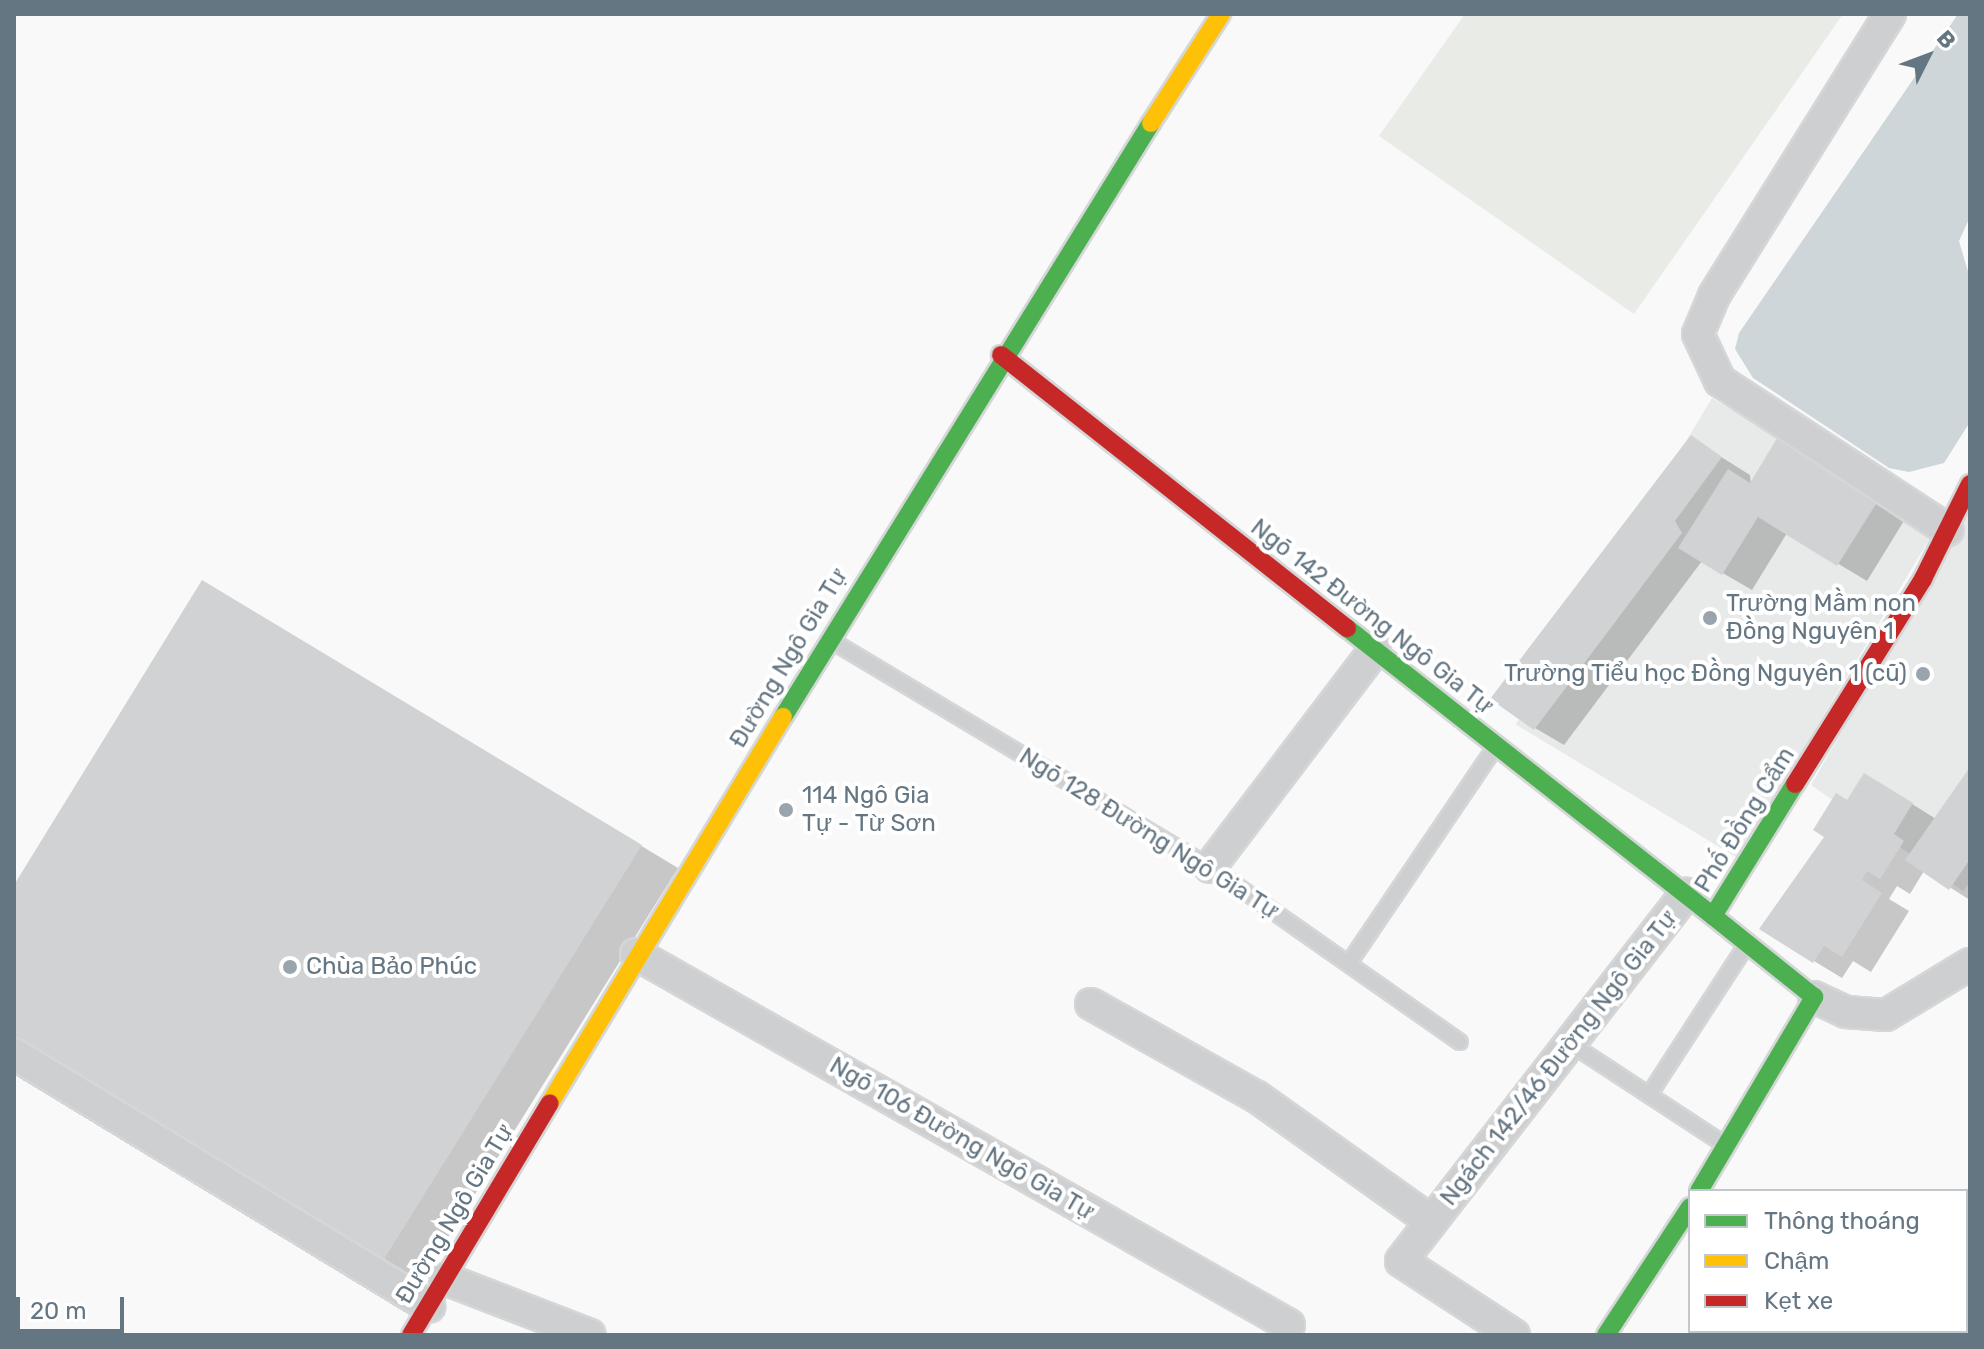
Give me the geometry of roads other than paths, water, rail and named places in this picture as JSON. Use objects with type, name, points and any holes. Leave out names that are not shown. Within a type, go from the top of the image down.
[{"type":"street","name":"Đường Ngô Gia Tự","points":[[411,1335],[636,954],[1001,355],[1221,14]]},
{"type":"street","points":[[1890,14],[1714,296],[1698,334],[1720,381],[1948,530]]},
{"type":"street","name":"Ngõ 142 Đường Ngô Gia Tự","points":[[1001,355],[1713,916]]},
{"type":"street","name":"Phố Đồng Cẩm","points":[[1814,997],[1713,916],[1948,530],[1970,484]]},
{"type":"street","points":[[1210,867],[1375,650]]},
{"type":"street","name":"Ngách 142/46 Đường Ngô Gia Tự","points":[[1514,1335],[1401,1261],[1574,1046],[1686,894]]},
{"type":"street","name":"Ngõ 106 Đường Ngô Gia Tự","points":[[636,954],[1289,1325]]},
{"type":"street","points":[[1700,1189],[1814,997],[1846,1012],[1886,1015],[1970,964]]},
{"type":"street","points":[[1091,1004],[1257,1097],[1431,1221]]},
{"type":"street","points":[[14,1054],[429,1306]]},
{"type":"street","points":[[1606,1335],[1688,1210]]},
{"type":"street","points":[[445,1279],[590,1335]]},
{"type":"lane","name":"Ngõ 128 Đường Ngô Gia Tự","points":[[828,638],[1210,867],[1460,1042]]},
{"type":"lane","points":[[1349,963],[1496,745]]},
{"type":"lane","points":[[1649,1095],[1747,943]]},
{"type":"lane","points":[[1574,1046],[1727,1145]]},
{"type":"place","name":"Trường Mầm non Đồng Nguyên 1","points":[[1710,618]]},
{"type":"place","name":"Trường Tiểu học Đồng Nguyên 1 (cũ)","points":[[1923,674]]},
{"type":"place","name":"114 Ngô Gia Tự - Từ Sơn","points":[[786,810]]},
{"type":"place","name":"Chùa Bảo Phúc","points":[[290,967]]}]
